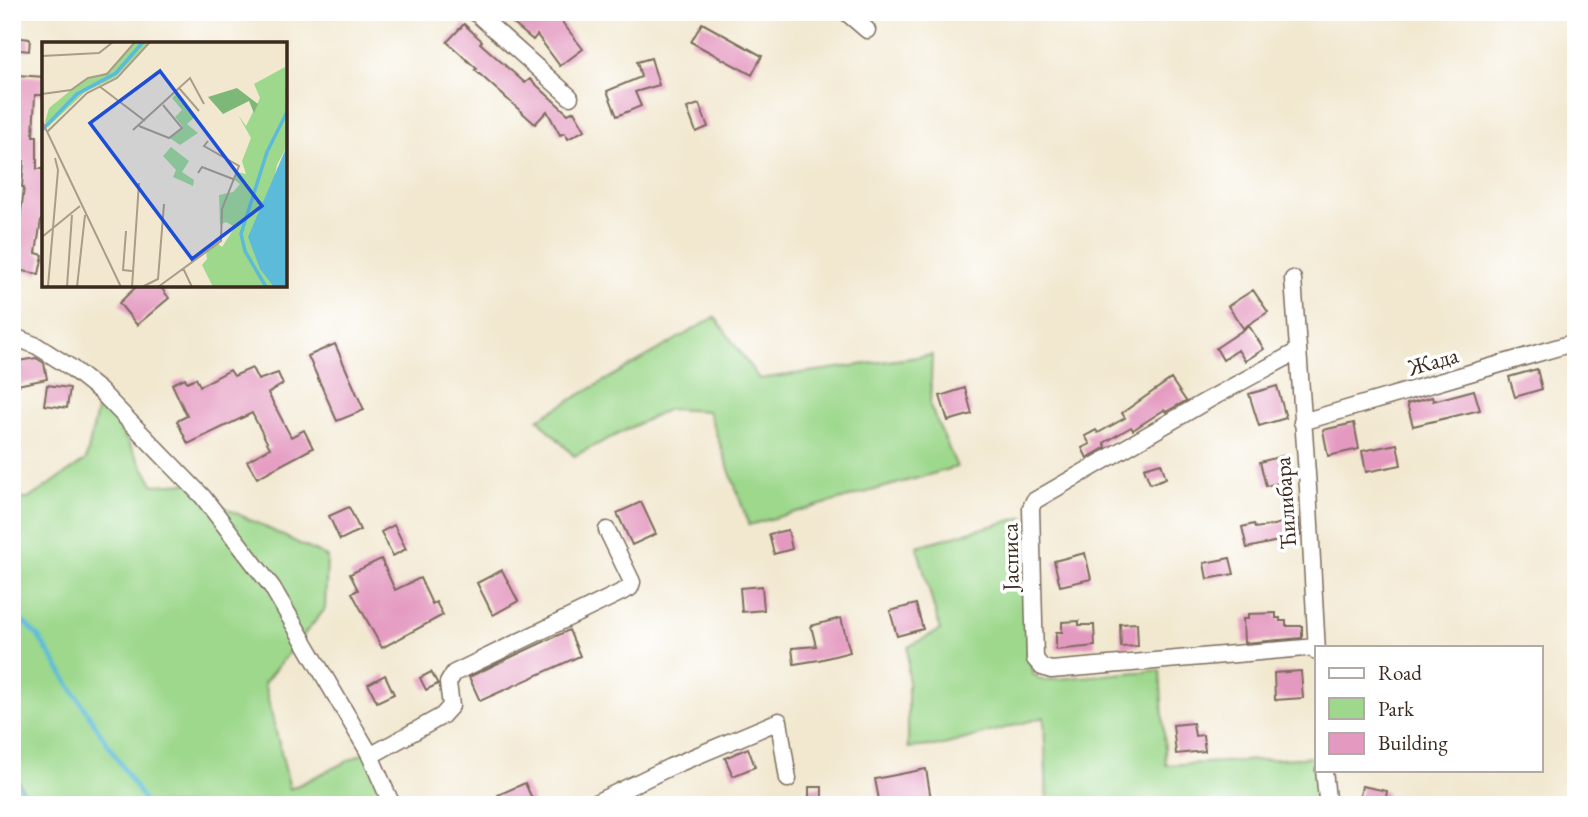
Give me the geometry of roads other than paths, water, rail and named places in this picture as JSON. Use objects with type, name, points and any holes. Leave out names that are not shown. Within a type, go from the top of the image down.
[{"type":"street","points":[[475,12],[570,97]]},
{"type":"street","points":[[846,12],[867,30]]},
{"type":"street","points":[[1293,279],[1298,351]]},
{"type":"street","points":[[12,336],[37,346],[100,391],[203,497],[272,587],[370,756],[392,805]]},
{"type":"street","name":"Жада","points":[[1303,422],[1576,342]]},
{"type":"street","name":"Ћилибара","points":[[1298,351],[1317,646]]},
{"type":"street","name":"Јасписа","points":[[1298,351],[1034,501],[1031,508],[1035,659],[1042,667],[1051,670],[1315,649]]},
{"type":"street","points":[[370,756],[442,716],[450,706],[449,683],[454,673],[630,588],[632,582],[607,530]]},
{"type":"street","points":[[591,805],[670,767],[779,721],[788,779]]},
{"type":"street","points":[[1324,772],[1330,805]]},
{"type":"water","points":[[12,771],[32,805],[12,805]]},
{"type":"waterway","points":[[12,611],[38,636],[147,805]]}]
